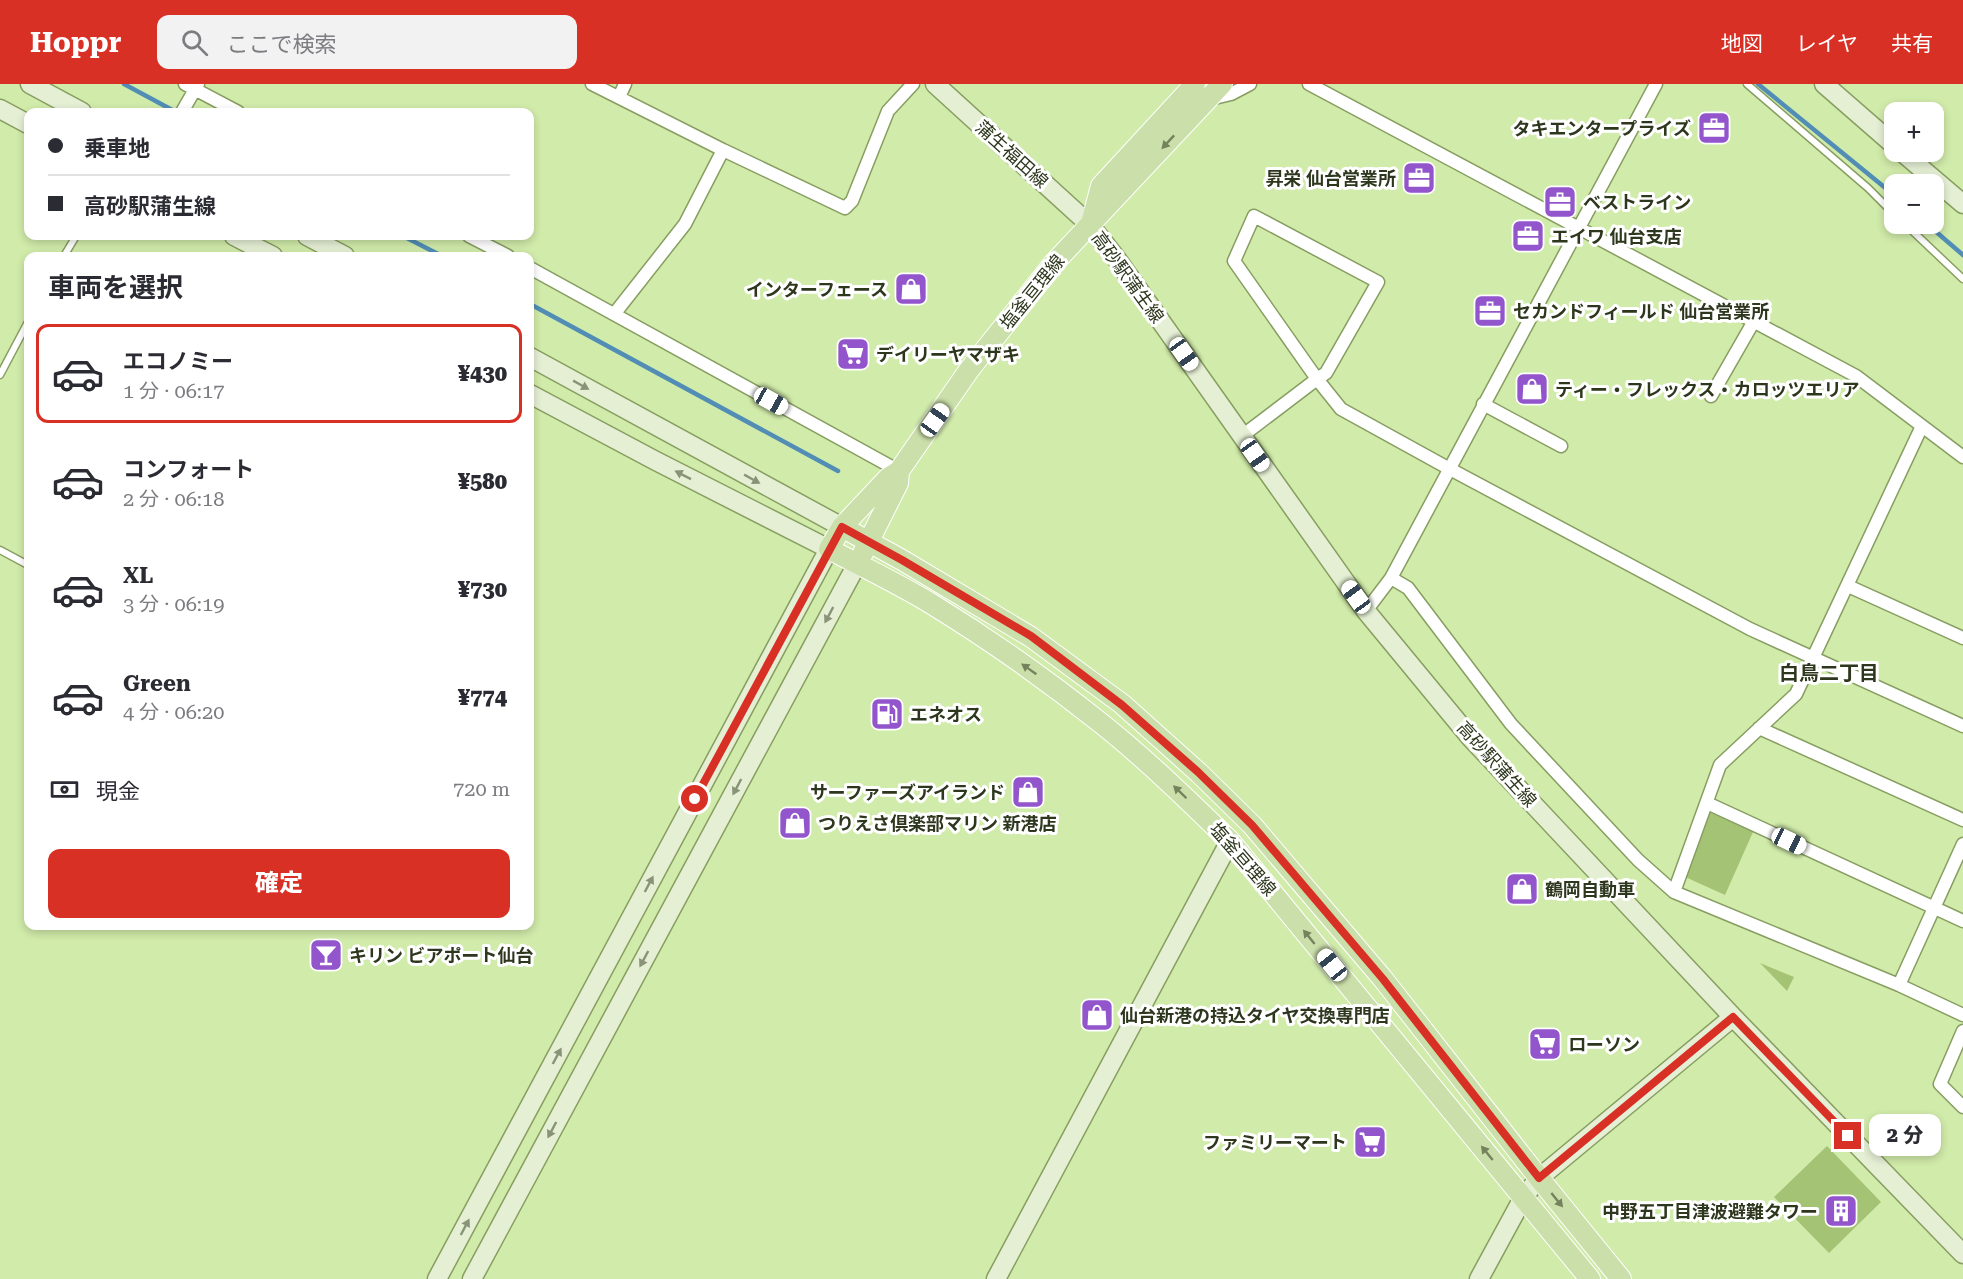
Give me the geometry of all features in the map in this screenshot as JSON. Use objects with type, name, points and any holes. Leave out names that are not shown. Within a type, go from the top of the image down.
[{"type":"main road","name":"塩釜亘理線","points":[[1090,225],[1101,186],[1191,85]]},
{"type":"main road","name":"塩釜亘理線","points":[[1216,92],[1053,263],[969,370],[895,478],[842,527],[829,549],[929,603],[1047,681],[1156,770],[1230,841],[1590,1279]]},
{"type":"main road","points":[[1164,118],[1176,115],[1198,94],[1216,92]]},
{"type":"main road","points":[[857,564],[884,513],[895,478]]},
{"type":"main road","name":"塩釜亘理線","points":[[842,527],[1031,636],[1122,705],[1198,772],[1252,825],[1383,979],[1621,1279]]},
{"type":"street","points":[[30,84],[75,108]]},
{"type":"street","points":[[592,84],[845,208],[852,201],[888,111],[913,84]]},
{"type":"street","points":[[619,97],[625,84]]},
{"type":"street","name":"蒲生福田線","points":[[934,84],[1090,225]]},
{"type":"street","points":[[1216,92],[1232,94],[1250,84]]},
{"type":"street","points":[[1309,84],[1856,376],[1963,457]]},
{"type":"street","points":[[1366,611],[1391,578],[1656,84]]},
{"type":"street","points":[[1824,84],[1884,136]]},
{"type":"street","points":[[184,108],[193,86],[231,108]]},
{"type":"street","points":[[0,109],[24,122]]},
{"type":"street","points":[[615,313],[685,224],[723,150]]},
{"type":"street","points":[[1914,162],[1963,204]]},
{"type":"street","points":[[1242,436],[1317,379],[1326,373],[1378,282],[1254,216],[1234,261],[1317,379],[1341,409],[1750,629],[1963,726]]},
{"type":"street","name":"高砂駅蒲生線","points":[[1090,225],[1116,258],[1366,611],[1470,737],[1733,1017],[1963,1254]]},
{"type":"street","points":[[242,240],[265,252]]},
{"type":"street","points":[[315,240],[337,252]]},
{"type":"street","points":[[477,240],[500,252]]},
{"type":"street","points":[[534,270],[615,313],[895,478]]},
{"type":"street","points":[[1712,396],[1754,321]]},
{"type":"street","points":[[534,359],[842,527]]},
{"type":"street","points":[[437,1279],[829,549],[534,396]]},
{"type":"street","points":[[1483,404],[1561,446]]},
{"type":"street","points":[[1674,892],[1720,765],[1796,694],[1922,426]]},
{"type":"street","points":[[472,1279],[857,564]]},
{"type":"street","points":[[1391,578],[1408,588],[1511,724],[1638,860],[1674,892],[1899,985],[1963,1015]]},
{"type":"street","points":[[1848,586],[1963,638]]},
{"type":"street","points":[[1759,728],[1963,820]]},
{"type":"street","points":[[1707,803],[1963,921]]},
{"type":"street","points":[[996,1279],[1230,841]]},
{"type":"street","points":[[1899,985],[1963,844]]},
{"type":"street","points":[[1479,1279],[1523,1198],[1539,1178],[1733,1017]]},
{"type":"street","points":[[1963,1030],[1940,1084],[1963,1107]]},
{"type":"lane","points":[[1747,84],[1884,203]]},
{"type":"lane","points":[[1916,234],[1963,279]]},
{"type":"lane","points":[[0,375],[24,330]]},
{"type":"lane","points":[[0,550],[24,563]]},
{"type":"green space","points":[[1707,811],[1753,832],[1725,895],[1683,876]]},
{"type":"green space","points":[[1760,963],[1794,977],[1787,991]]},
{"type":"green space","points":[[1827,1146],[1881,1202],[1829,1253],[1774,1197]]},
{"type":"waterway","points":[[124,84],[169,108]]},
{"type":"waterway","points":[[1758,84],[1884,187]]},
{"type":"waterway","points":[[1939,234],[1963,255]]},
{"type":"waterway","points":[[411,240],[434,252]]},
{"type":"waterway","points":[[534,306],[838,471]]},
{"type":"place","name":"タキエンタープライズ","points":[[1714,128]]},
{"type":"place","name":"昇栄 仙台営業所","points":[[1419,178]]},
{"type":"place","name":"ベストライン","points":[[1560,202]]},
{"type":"place","name":"エイワ 仙台支店","points":[[1528,236]]},
{"type":"place","name":"インターフェース","points":[[911,289]]},
{"type":"place","name":"セカンドフィールド 仙台営業所","points":[[1490,311]]},
{"type":"place","name":"デイリーヤマザキ","points":[[853,354]]},
{"type":"place","name":"ティー・フレックス・カロッツエリア","points":[[1532,389]]},
{"type":"place","name":"エネオス","points":[[887,714]]},
{"type":"place","name":"サーファーズアイランド","points":[[1028,792]]},
{"type":"place","name":"つりえさ倶楽部マリン 新港店","points":[[795,823]]},
{"type":"place","name":"鶴岡自動車","points":[[1522,889]]},
{"type":"place","name":"キリン ビアポート仙台","points":[[326,955]]},
{"type":"place","name":"仙台新港の持込タイヤ交換専門店","points":[[1097,1015]]},
{"type":"place","name":"ローソン","points":[[1545,1044]]},
{"type":"place","name":"ファミリーマート","points":[[1370,1142]]},
{"type":"place","name":"中野五丁目津波避難タワー","points":[[1841,1211]]},
{"type":"district","name":"白鳥二丁目","points":[[1829,673]]},
{"type":"route","points":[[695,799],[842,527],[1031,636],[1122,705],[1198,772],[1252,825],[1383,979],[1539,1178],[1733,1017],[1848,1136]]}]
